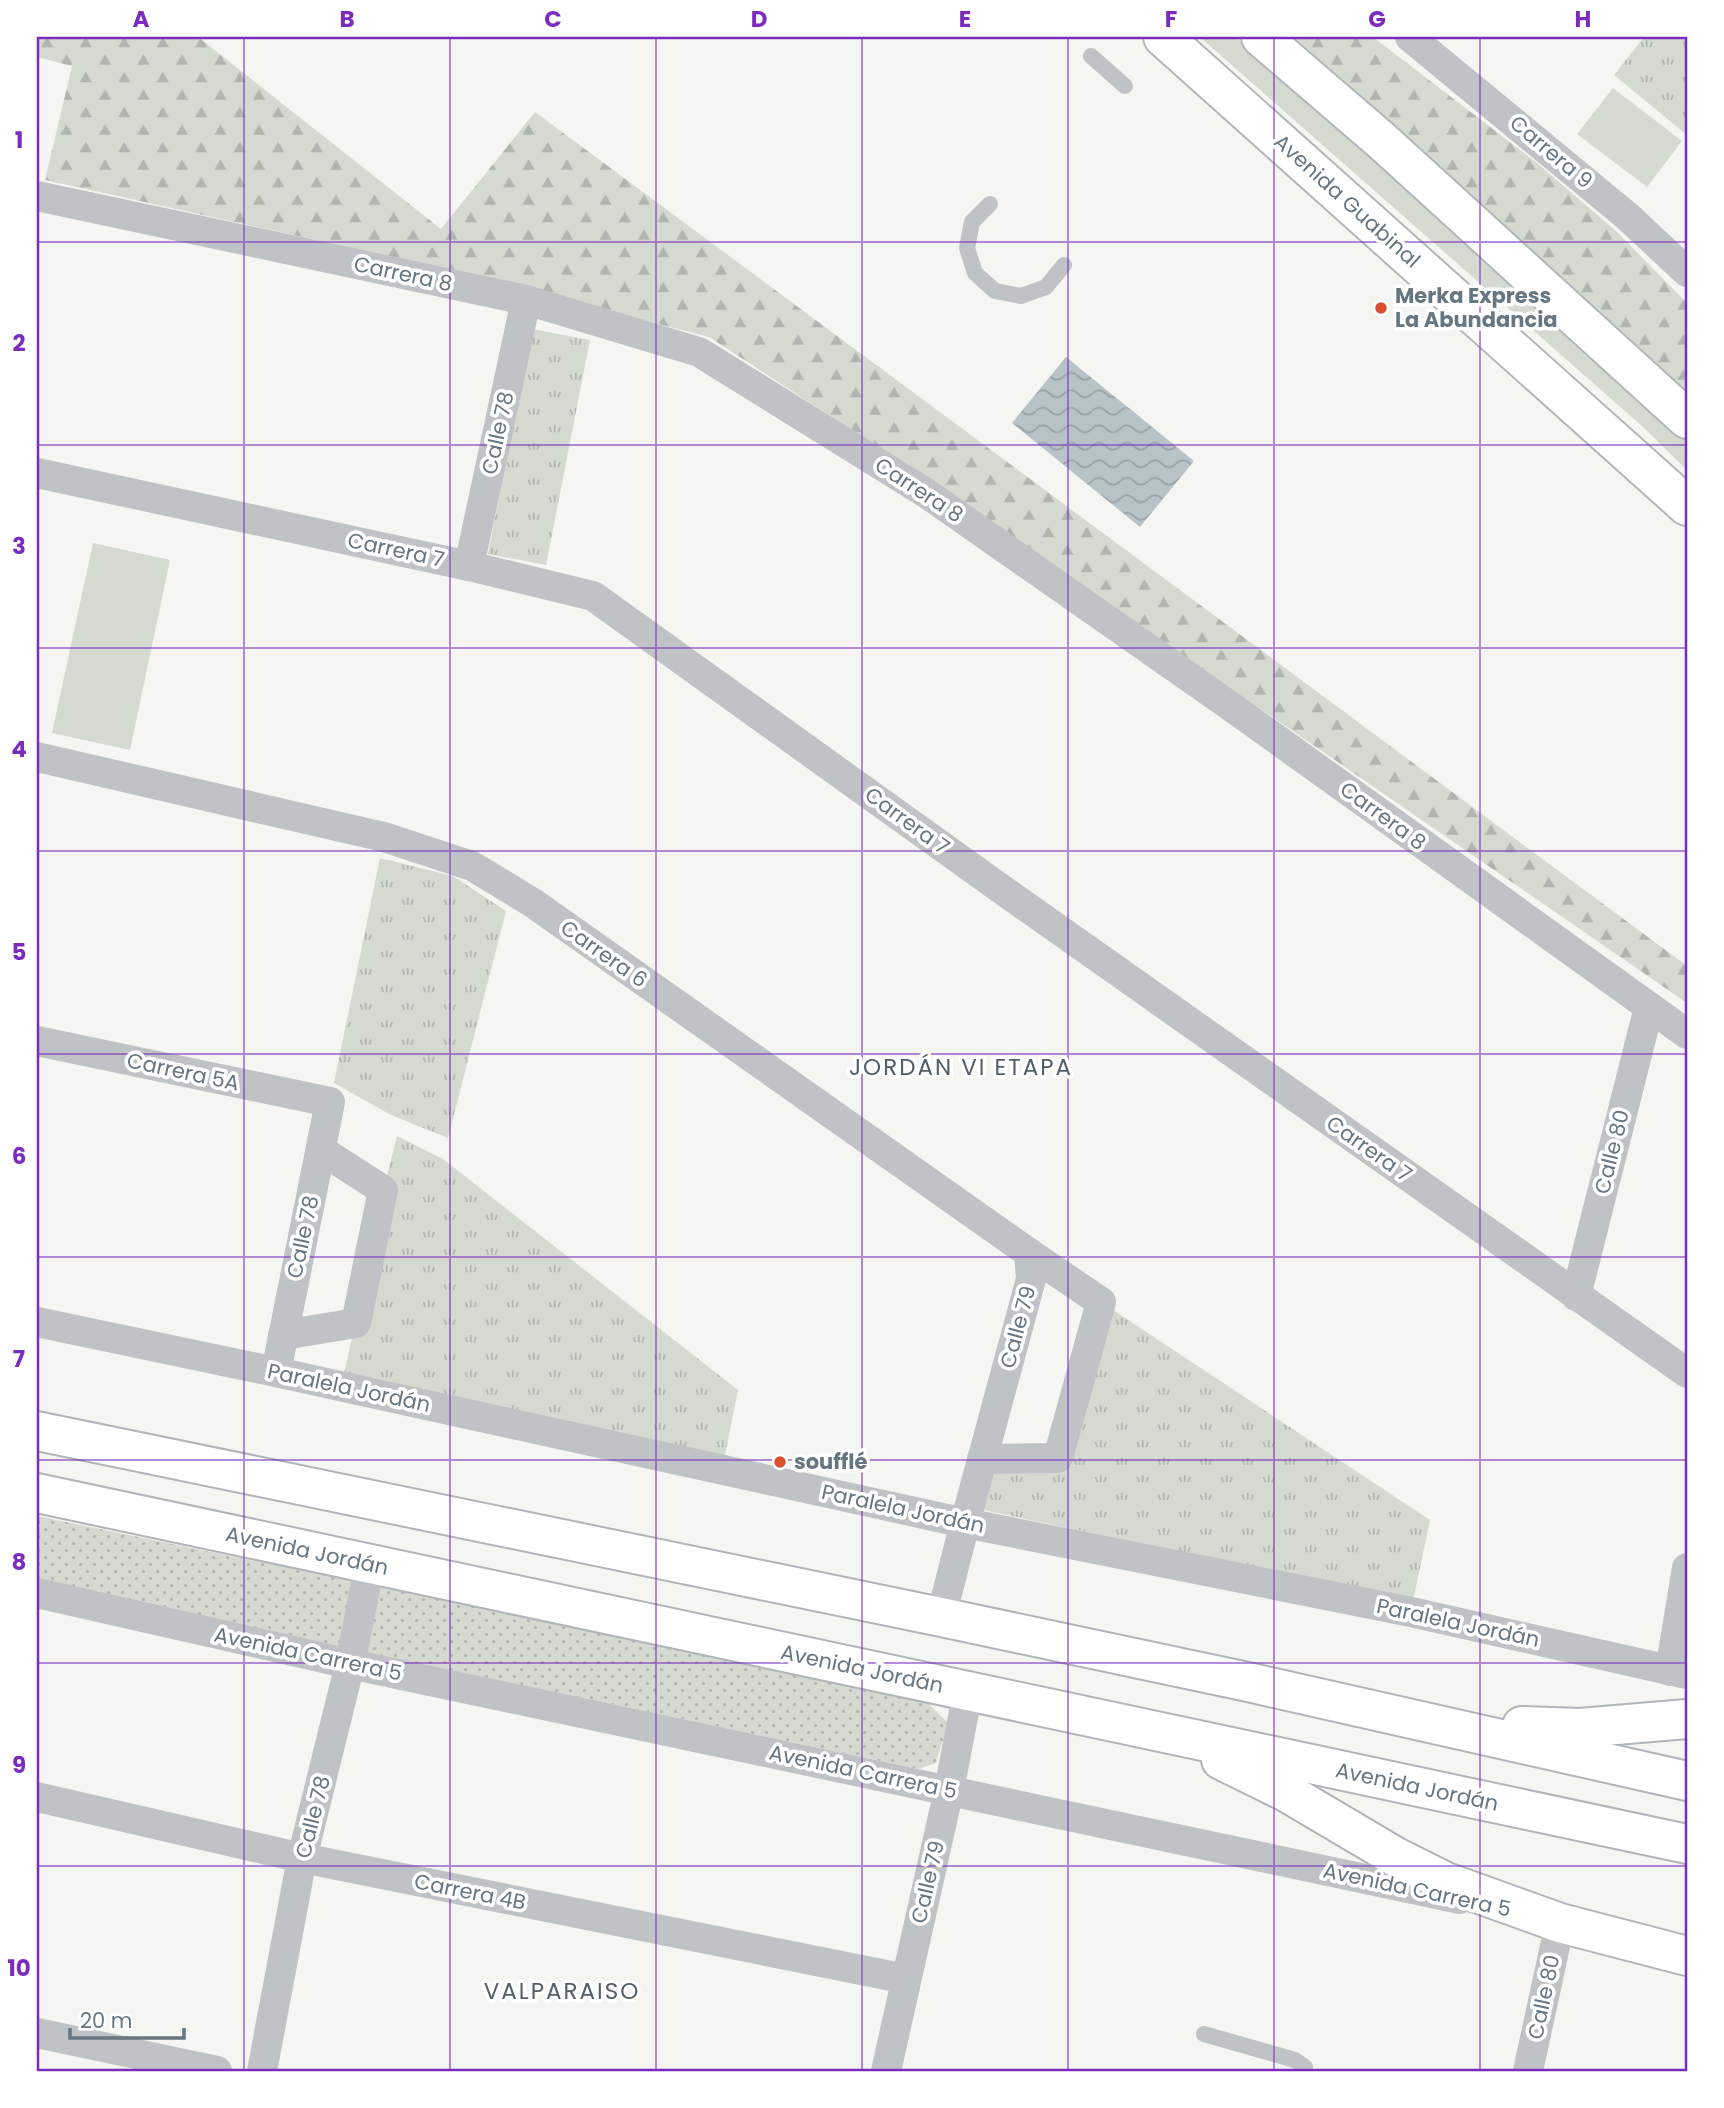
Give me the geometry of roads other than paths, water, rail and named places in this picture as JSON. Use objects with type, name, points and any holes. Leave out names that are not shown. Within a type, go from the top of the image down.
[{"type":"main road","name":"Avenida Guabinal","points":[[1163,37],[1687,506]]},
{"type":"main road","points":[[1261,37],[1382,141],[1687,419]]},
{"type":"main road","points":[[37,1431],[1248,1682],[1687,1781]]},
{"type":"main road","name":"Avenida Jordán","points":[[37,1493],[1687,1844]]},
{"type":"main road","points":[[1248,1682],[1335,1687],[1516,1726],[1580,1728],[1687,1719]]},
{"type":"main road","points":[[1121,1724],[1233,1765],[1286,1792],[1421,1870],[1446,1882],[1548,1919]]},
{"type":"main road","name":"Avenida Carrera 5","points":[[1548,1919],[1687,1956]]},
{"type":"street","name":"Carrera 9","points":[[1410,37],[1627,216],[1687,272]]},
{"type":"street","name":"Carrera 8","points":[[37,196],[526,300],[699,352],[926,493],[1258,726],[1687,1034]]},
{"type":"street","name":"Calle 78","points":[[469,566],[526,300]]},
{"type":"street","name":"Carrera 7","points":[[37,473],[469,566],[593,596],[1687,1373]]},
{"type":"street","name":"Carrera 6","points":[[37,757],[384,837],[472,866],[533,903],[1101,1302],[1058,1458],[982,1459]]},
{"type":"street","name":"Calle 80","points":[[1576,1296],[1649,1007]]},
{"type":"street","name":"Carrera 5A","points":[[37,1041],[330,1102]]},
{"type":"street","name":"Calle 78","points":[[276,1372],[330,1102]]},
{"type":"street","points":[[283,1335],[356,1323],[383,1190],[321,1150]]},
{"type":"street","name":"Calle 79","points":[[965,1522],[1031,1279],[1028,1253]]},
{"type":"street","name":"Paralela Jordán","points":[[37,1322],[965,1522],[1411,1612],[1679,1672]]},
{"type":"street","points":[[941,1617],[965,1522]]},
{"type":"street","name":"Calle 78","points":[[262,2071],[302,1858],[350,1664],[370,1564]]},
{"type":"street","points":[[1679,1672],[1687,1568]]},
{"type":"street","name":"Avenida Carrera 5","points":[[37,1593],[350,1664],[1548,1919]]},
{"type":"street","name":"Calle 79","points":[[886,2071],[949,1790],[968,1691]]},
{"type":"street","name":"Carrera 4B","points":[[37,1797],[302,1858],[906,1979]]},
{"type":"street","name":"Calle 80","points":[[1528,2071],[1548,1919]]},
{"type":"street","points":[[37,2033],[217,2071]]},
{"type":"lane","points":[[1091,56],[1125,86]]},
{"type":"lane","points":[[990,204],[972,222],[967,248],[975,273],[995,291],[1021,296],[1046,287],[1064,265]]},
{"type":"lane","points":[[1204,2034],[1295,2060],[1305,2067],[1304,2071]]},
{"type":"water","points":[[1066,357],[1194,461],[1140,527],[1012,423]]},
{"type":"place","name":"Merka Express La Abundancia","points":[[1381,308]]},
{"type":"place","name":"soufflé","points":[[780,1462]]},
{"type":"district","name":"JORDÁN VI ETAPA","points":[[961,1067]]},
{"type":"district","name":"VALPARAISO","points":[[562,1991]]}]
